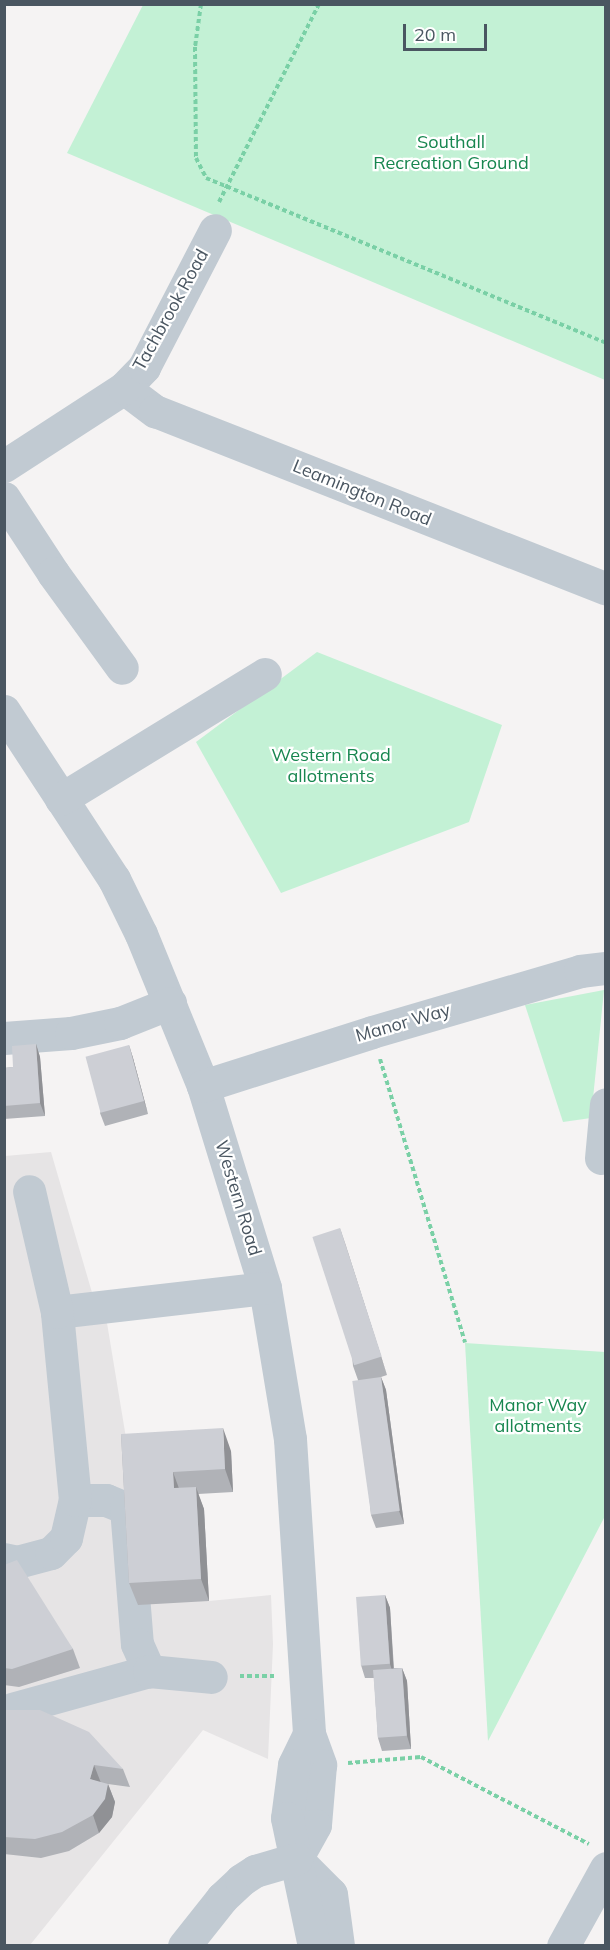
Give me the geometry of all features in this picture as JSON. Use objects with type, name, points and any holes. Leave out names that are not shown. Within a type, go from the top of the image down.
[{"type":"street","name":"Tachbrook Road","points":[[4,466],[124,388],[144,367],[214,230]]},
{"type":"street","name":"Leamington Road","points":[[124,388],[155,411],[606,589]]},
{"type":"street","points":[[4,498],[53,573],[122,668]]},
{"type":"street","points":[[61,799],[265,674]]},
{"type":"street","name":"Western Road","points":[[4,711],[114,879],[141,934],[203,1086],[266,1288],[290,1439],[309,1734],[320,1765],[315,1825],[296,1859]]},
{"type":"street","name":"Manor Way","points":[[203,1086],[372,1032],[580,971],[606,968]]},
{"type":"street","points":[[4,1038],[71,1033],[120,1023],[170,1004]]},
{"type":"street","points":[[601,1158],[606,1104]]},
{"type":"street","points":[[4,1559],[17,1562],[51,1553],[66,1538],[75,1500],[57,1312],[28,1191]]},
{"type":"street","points":[[57,1312],[266,1288]]},
{"type":"street","points":[[75,1500],[106,1500],[126,1508],[137,1644],[149,1671]]},
{"type":"street","points":[[12,1709],[149,1671],[211,1677]]},
{"type":"street","name":"Western Road","points":[[309,1734],[294,1765],[287,1818],[314,1946]]},
{"type":"street","points":[[563,1946],[600,1858]]},
{"type":"street","points":[[184,1946],[222,1898],[241,1880],[255,1871],[296,1859],[331,1894],[338,1946]]},
{"type":"path","points":[[201,4],[195,47],[196,158],[206,178],[606,343]]},
{"type":"path","points":[[214,230],[214,215],[226,186],[319,4]]},
{"type":"path","points":[[372,1032],[465,1343]]},
{"type":"path","points":[[320,1765],[421,1757],[600,1858]]},
{"type":"shaded area","points":[[51,1152],[93,1296],[107,1323],[129,1456],[209,1601],[271,1595],[273,1644],[268,1759],[203,1730],[30,1945],[5,1946],[5,1156]]},
{"type":"green space","name":"Southall Recreation Ground","points":[[143,5],[605,5],[605,380],[67,153]]},
{"type":"green space","name":"Western Road allotments","points":[[317,652],[502,725],[469,822],[281,893],[196,742]]},
{"type":"green space","points":[[604,990],[591,1118],[563,1122],[525,1005]]},
{"type":"green space","name":"Manor Way allotments","points":[[465,1343],[605,1352],[605,1516],[488,1741]]},
{"type":"building","points":[[36,1044],[40,1103],[4,1106],[4,1068],[13,1067],[12,1046]]},
{"type":"building","points":[[129,1045],[144,1101],[101,1113],[86,1057]]},
{"type":"building","points":[[340,1228],[382,1356],[354,1365],[312,1237]]},
{"type":"building","points":[[381,1377],[400,1511],[371,1515],[352,1381]]},
{"type":"building","points":[[223,1428],[225,1469],[173,1472],[174,1488],[196,1487],[201,1579],[129,1583],[121,1434]]},
{"type":"building","points":[[17,1560],[73,1649],[12,1669],[4,1668],[4,1565]]},
{"type":"building","points":[[385,1595],[390,1664],[361,1666],[356,1597]]},
{"type":"building","points":[[402,1668],[407,1736],[378,1738],[373,1670]]},
{"type":"building","points":[[4,1710],[40,1710],[89,1732],[123,1769],[94,1765],[90,1779],[108,1784],[105,1799],[93,1815],[62,1832],[35,1839],[4,1837]]}]
